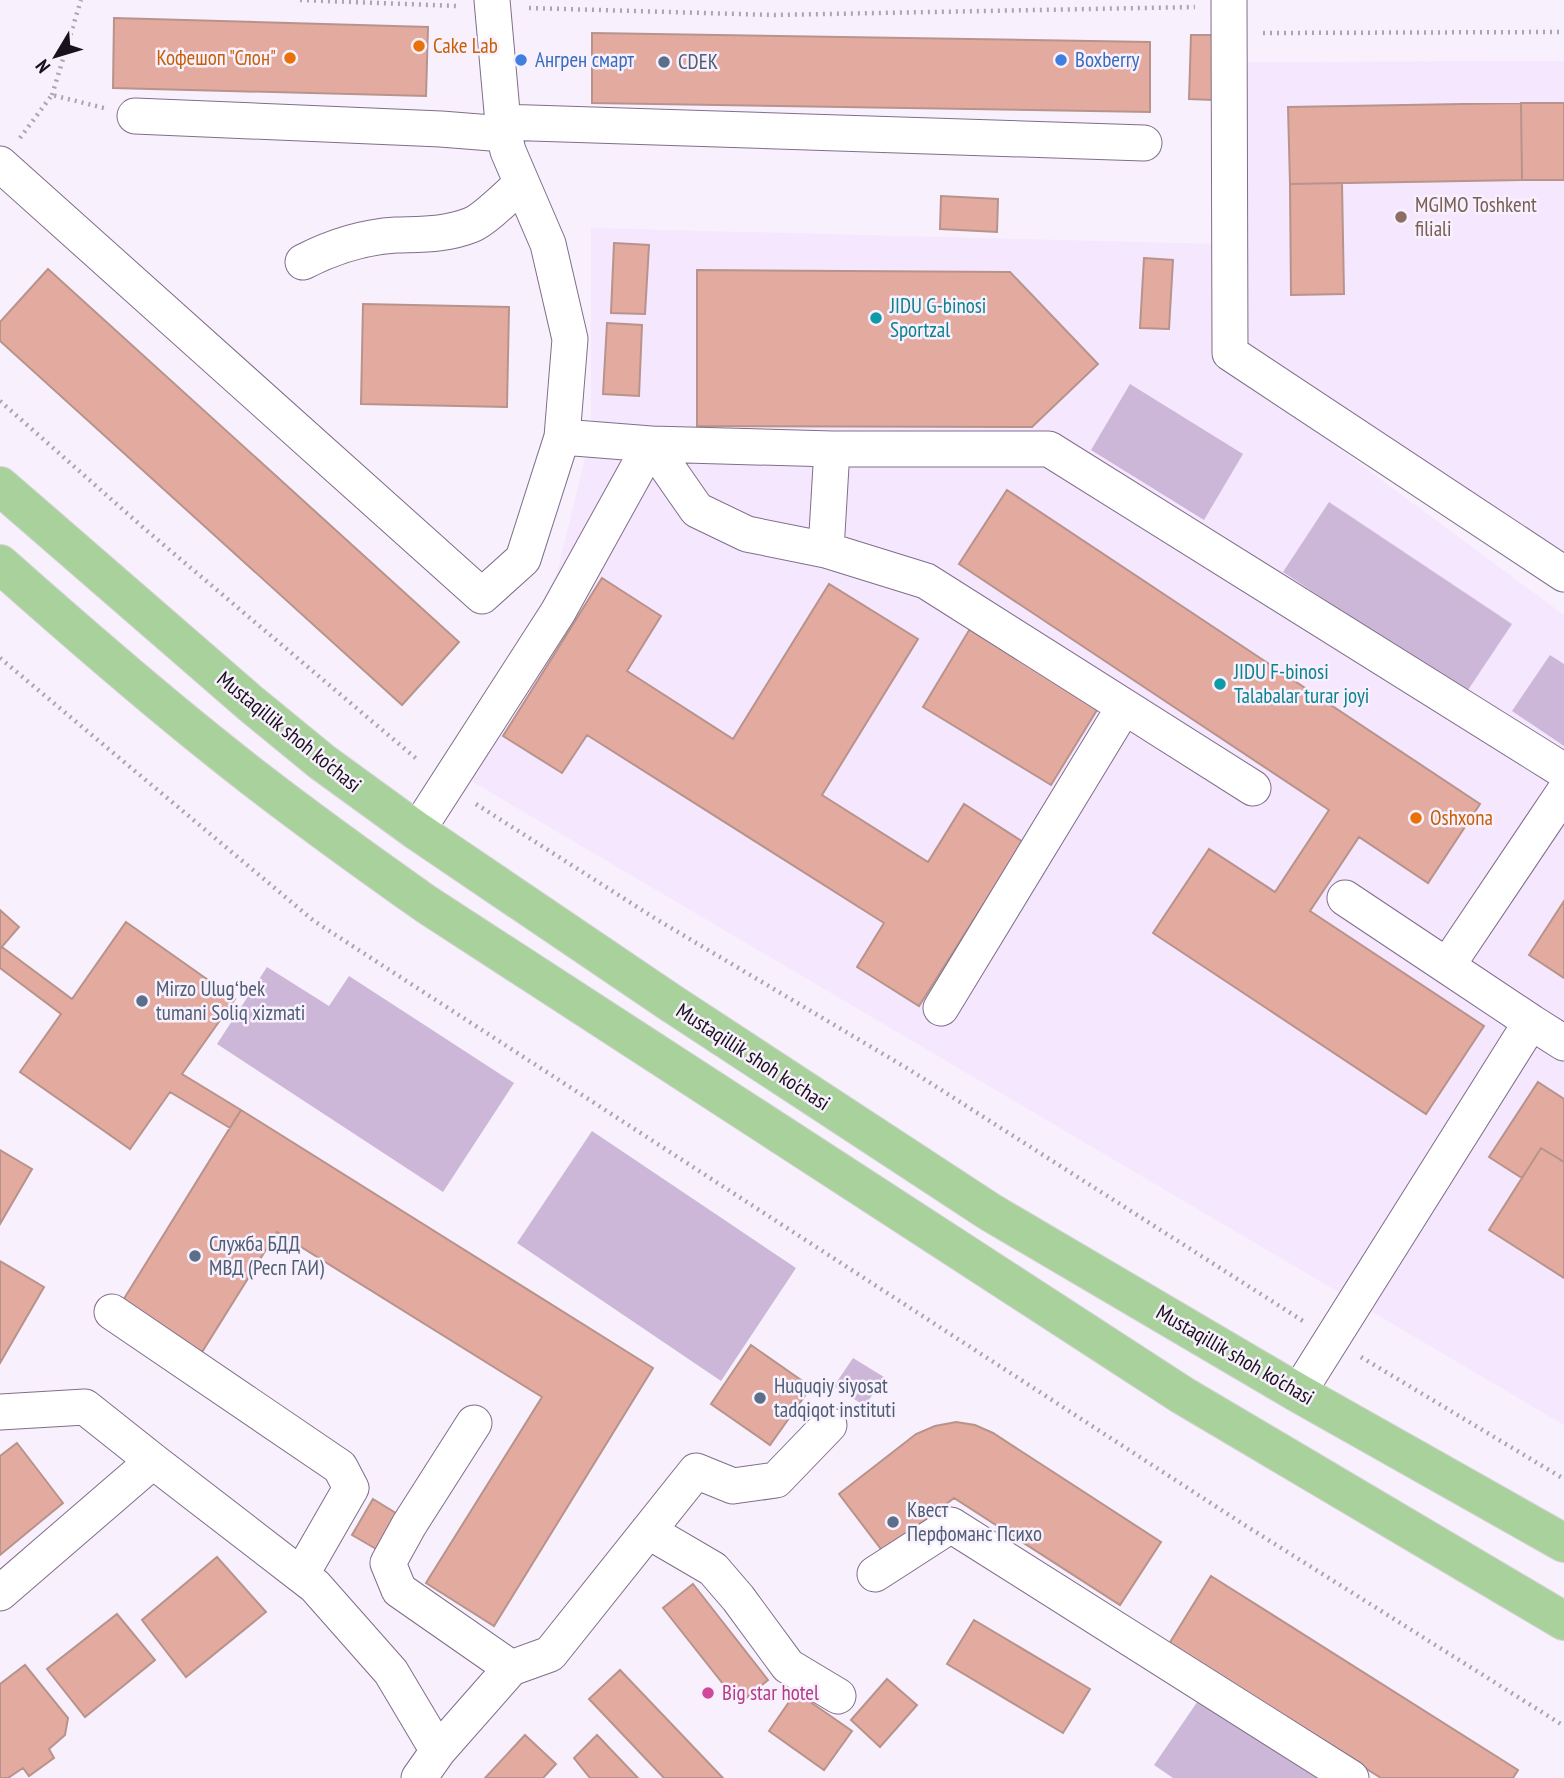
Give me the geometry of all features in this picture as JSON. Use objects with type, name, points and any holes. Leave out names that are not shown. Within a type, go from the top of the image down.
[{"type":"main road","name":"Mustaqillik shoh ko'chasi","points":[[0,486],[322,762],[417,831],[671,1003],[990,1212],[1298,1393],[1564,1544]]},
{"type":"main road","points":[[0,564],[218,750],[426,904],[1182,1395],[1564,1621]]},
{"type":"lane","points":[[7,154],[482,596],[523,559],[562,437],[570,339],[548,244],[508,151],[503,128],[492,3]]},
{"type":"lane","points":[[1230,15],[1230,353],[1564,573]]},
{"type":"lane","points":[[135,116],[427,129],[503,128],[1143,143]]},
{"type":"lane","points":[[303,262],[326,250],[368,238],[432,234],[454,231],[474,224],[522,184]]},
{"type":"lane","points":[[562,437],[652,444],[832,449],[1049,449],[1564,771]]},
{"type":"lane","points":[[417,831],[558,612],[652,444]]},
{"type":"lane","points":[[652,444],[697,510],[747,534],[826,550],[926,581],[1253,788]]},
{"type":"lane","points":[[826,550],[832,449]]},
{"type":"lane","points":[[942,1008],[1124,707]]},
{"type":"lane","points":[[1447,966],[1564,792]]},
{"type":"lane","points":[[1345,898],[1564,1043]]},
{"type":"lane","points":[[1298,1393],[1531,1022]]},
{"type":"lane","points":[[111,1312],[340,1467],[351,1488],[301,1575]]},
{"type":"lane","points":[[0,1412],[85,1406],[301,1575],[391,1672],[429,1764],[511,1668],[550,1654],[696,1471],[733,1486],[776,1480],[829,1424]]},
{"type":"lane","points":[[474,1423],[387,1563],[400,1590],[511,1668]]},
{"type":"lane","points":[[0,1593],[153,1461]]},
{"type":"lane","points":[[876,1574],[951,1525],[1344,1776]]},
{"type":"lane","points":[[648,1531],[713,1569],[788,1666],[838,1696]]},
{"type":"path","points":[[7,154],[52,95],[81,0]]},
{"type":"path","points":[[300,0],[492,3],[774,15],[1194,7],[1230,15],[1268,34],[1564,32]]},
{"type":"path","points":[[52,95],[135,116]]},
{"type":"path","points":[[0,401],[146,530],[447,785],[656,919],[910,1070],[1332,1339],[1564,1479]]},
{"type":"path","points":[[0,658],[314,921],[1243,1524],[1564,1726]]},
{"type":"shaded area","name":"MGIMO Toshkent filiali","points":[[1564,61],[1564,592],[1238,371],[1240,62]]},
{"type":"shaded area","points":[[591,228],[1218,244],[1218,359],[1564,615],[1564,1425],[456,772],[557,573],[591,434]]},
{"type":"shaded area","points":[[1130,384],[1243,454],[1204,520],[1091,450]]},
{"type":"shaded area","points":[[1329,502],[1512,624],[1466,693],[1283,572]]},
{"type":"shaded area","points":[[1550,655],[1564,664],[1564,746],[1512,711]]},
{"type":"shaded area","points":[[267,967],[329,1006],[349,976],[514,1083],[443,1192],[217,1044]]},
{"type":"shaded area","points":[[592,1131],[796,1268],[721,1381],[517,1243]]},
{"type":"shaded area","points":[[853,1358],[884,1377],[865,1406],[834,1386]]},
{"type":"shaded area","points":[[1202,1695],[1319,1778],[1173,1778],[1154,1765]]},
{"type":"building","points":[[114,18],[428,27],[426,96],[113,88]]},
{"type":"building","points":[[592,33],[1150,42],[1150,112],[592,103]]},
{"type":"building","points":[[1191,35],[1215,35],[1213,100],[1189,99]]},
{"type":"building","points":[[1521,103],[1522,180],[1290,184],[1288,107]]},
{"type":"building","points":[[1521,103],[1564,103],[1564,180],[1522,180]]},
{"type":"building","points":[[1342,183],[1344,294],[1291,295],[1290,184]]},
{"type":"building","points":[[941,196],[998,199],[997,232],[940,229]]},
{"type":"building","points":[[614,243],[649,245],[645,314],[611,313]]},
{"type":"building","points":[[1144,258],[1173,260],[1169,329],[1140,328]]},
{"type":"building","points":[[48,269],[459,642],[402,705],[0,341],[0,322]]},
{"type":"building","name":"JIDU G-binosi Sportzal","points":[[697,270],[1010,272],[1098,364],[1032,427],[697,426]]},
{"type":"building","points":[[363,304],[509,307],[507,407],[361,404]]},
{"type":"building","points":[[607,323],[642,325],[639,396],[603,394]]},
{"type":"building","name":"JIDU F-binosi Talabalar turar joyi","points":[[1007,490],[1480,804],[1428,883],[1359,837],[1310,911],[1484,1026],[1426,1114],[1153,933],[1209,849],[1275,892],[1329,810],[959,564]]},
{"type":"building","points":[[602,578],[661,616],[627,671],[733,739],[829,584],[918,639],[822,795],[928,862],[964,804],[1023,842],[919,1006],[857,967],[884,923],[587,735],[562,773],[503,736]]},
{"type":"building","points":[[971,627],[1100,705],[1051,785],[923,707]]},
{"type":"building","points":[[1564,901],[1564,978],[1529,955]]},
{"type":"building","points":[[0,910],[19,927],[0,949]]},
{"type":"building","points":[[126,922],[235,999],[182,1074],[241,1110],[230,1128],[170,1092],[130,1149],[20,1072],[61,1014],[0,968],[0,949],[2,947],[72,999]]},
{"type":"building","points":[[1538,1082],[1564,1099],[1564,1162],[1541,1148],[1522,1178],[1489,1157]]},
{"type":"building","points":[[241,1110],[653,1368],[494,1626],[426,1583],[542,1397],[277,1232],[202,1352],[122,1302]]},
{"type":"building","points":[[1541,1148],[1564,1162],[1564,1278],[1489,1230]]},
{"type":"building","points":[[0,1150],[32,1169],[0,1224]]},
{"type":"building","points":[[0,1261],[44,1287],[0,1363]]},
{"type":"building","points":[[751,1345],[811,1387],[770,1445],[711,1404]]},
{"type":"building","points":[[956,1422],[975,1425],[993,1433],[1161,1542],[1120,1605],[954,1498],[884,1553],[839,1494],[916,1434],[935,1426]]},
{"type":"building","points":[[17,1443],[63,1503],[0,1555],[0,1456]]},
{"type":"building","points":[[373,1499],[404,1518],[383,1553],[352,1535]]},
{"type":"building","points":[[217,1557],[266,1612],[186,1677],[142,1620]]},
{"type":"building","points":[[1211,1576],[1518,1770],[1513,1778],[1381,1778],[1169,1644]]},
{"type":"building","points":[[693,1584],[768,1680],[739,1704],[663,1608]]},
{"type":"building","points":[[117,1614],[155,1660],[85,1717],[47,1669]]},
{"type":"building","points":[[974,1620],[1090,1689],[1063,1733],[947,1664]]},
{"type":"building","points":[[25,1665],[68,1718],[65,1735],[49,1749],[54,1758],[29,1776],[23,1768],[8,1778],[0,1778],[0,1684]]},
{"type":"building","points":[[620,1670],[723,1778],[664,1778],[589,1699]]},
{"type":"building","points":[[887,1679],[917,1705],[880,1747],[851,1720]]},
{"type":"building","points":[[796,1692],[852,1731],[824,1770],[769,1731]]},
{"type":"building","points":[[525,1735],[556,1764],[543,1778],[485,1778]]},
{"type":"building","points":[[597,1735],[638,1778],[590,1778],[574,1758]]},
{"type":"place","name":"Cake Lab","points":[[419,46]]},
{"type":"place","name":"Кофешоп \"Слон\"","points":[[290,58]]},
{"type":"place","name":"Ангрен смарт","points":[[521,60]]},
{"type":"place","name":"Boxberry","points":[[1061,60]]},
{"type":"place","name":"CDEK","points":[[664,62]]},
{"type":"place","name":"MGIMO Toshkent filiali","points":[[1401,217]]},
{"type":"place","name":"JIDU G-binosi Sportzal","points":[[876,318]]},
{"type":"place","name":"JIDU F-binosi Talabalar turar joyi","points":[[1220,684]]},
{"type":"place","name":"Oshxona","points":[[1416,818]]},
{"type":"place","name":"Mirzo Ulugʻbek tumani Soliq xizmati","points":[[142,1001]]},
{"type":"place","name":"Служба БДД МВД (Респ ГАИ)","points":[[195,1256]]},
{"type":"place","name":"Huquqiy siyosat tadqiqot instituti","points":[[760,1398]]},
{"type":"place","name":"Квест Перфоманс Психо","points":[[893,1522]]},
{"type":"place","name":"Big star hotel","points":[[708,1693]]}]
